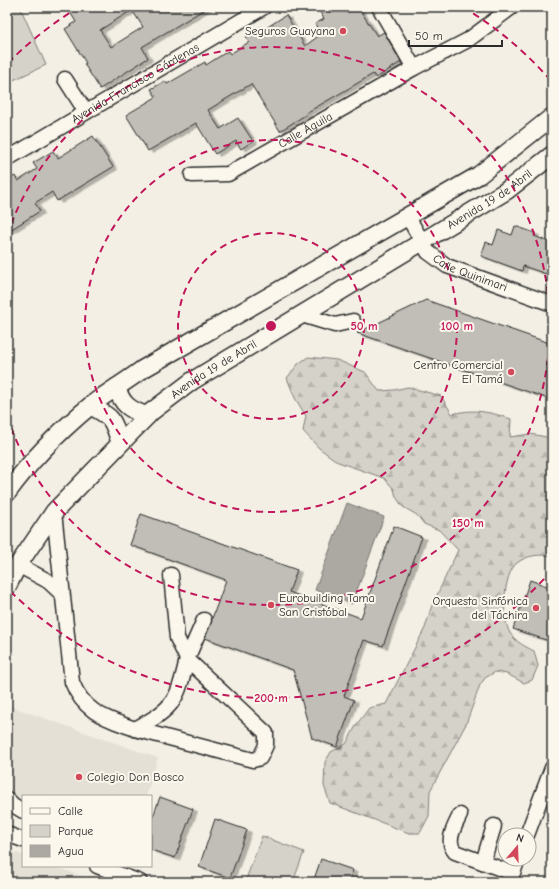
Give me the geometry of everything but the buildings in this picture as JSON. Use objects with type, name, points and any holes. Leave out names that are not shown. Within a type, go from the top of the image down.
[{"type":"main road","points":[[7,493],[15,482],[59,435],[91,406],[143,369],[479,175],[552,117]]},
{"type":"main road","name":"Avenida 19 de Abril","points":[[7,587],[18,565],[54,512],[120,442],[147,416],[192,381],[506,191],[552,156]]},
{"type":"main road","points":[[118,387],[119,396],[125,405],[132,410],[147,416]]},
{"type":"main road","points":[[91,406],[108,415],[114,423],[120,442]]},
{"type":"street","name":"Avenida Francisco Cárdenas","points":[[7,159],[264,7]]},
{"type":"street","points":[[379,7],[414,68]]},
{"type":"street","name":"Calle Águila","points":[[192,175],[228,174],[414,68],[468,40],[512,7]]},
{"type":"street","points":[[65,79],[86,112]]},
{"type":"street","name":"Calle Quinimari","points":[[408,217],[428,252],[447,266],[552,304]]},
{"type":"street","points":[[302,314],[335,325],[353,322]]},
{"type":"street","points":[[54,512],[70,670],[77,695],[90,709],[101,717],[135,729],[253,760],[260,758],[266,745],[266,732],[187,659],[177,638],[171,575]]},
{"type":"street","points":[[18,565],[48,581],[61,593]]},
{"type":"street","points":[[135,729],[161,715],[172,704],[181,686],[187,659],[204,620]]},
{"type":"street","points":[[530,827],[552,768]]},
{"type":"street","points":[[7,799],[13,806],[22,810]]},
{"type":"street","points":[[460,815],[450,840],[451,847],[456,852],[483,862],[511,878],[515,867]]},
{"type":"street","points":[[483,862],[494,826]]},
{"type":"street","points":[[7,834],[22,840]]},
{"type":"street","points":[[102,867],[140,882]]},
{"type":"shaded area","name":"Colegio Don Bosco","points":[[7,705],[158,758],[146,795],[22,795],[22,816],[7,804]]},
{"type":"shaded area","points":[[7,850],[22,855],[22,867],[56,867],[99,882],[7,882]]},
{"type":"green space","points":[[7,7],[20,7],[46,65],[7,83]]},
{"type":"green space","points":[[308,357],[337,360],[365,372],[379,391],[408,387],[441,396],[452,414],[475,411],[496,414],[511,419],[510,437],[530,434],[552,438],[552,556],[534,556],[525,558],[517,563],[509,576],[505,596],[505,617],[510,633],[518,641],[534,651],[538,666],[532,680],[524,683],[507,674],[495,672],[485,678],[480,685],[466,724],[430,791],[429,816],[420,833],[409,833],[330,803],[324,786],[325,762],[331,752],[346,744],[357,724],[369,708],[386,704],[425,628],[431,608],[458,550],[439,530],[424,524],[417,515],[403,507],[396,497],[394,489],[384,478],[338,462],[319,448],[303,431],[306,416],[295,398],[287,378],[298,364]]},
{"type":"green space","points":[[262,836],[304,852],[293,882],[245,882]]},
{"type":"water","points":[[347,503],[384,517],[352,604],[315,590]]},
{"type":"place","name":"Seguros Guayana","points":[[343,31]]},
{"type":"place","name":"Centro Comercial El Tamá","points":[[511,372]]},
{"type":"place","name":"Eurobuilding Tama San Cristóbal","points":[[271,605]]},
{"type":"place","name":"Orquesta Sinfónica del Táchira","points":[[536,608]]},
{"type":"place","name":"Colegio Don Bosco","points":[[79,777]]}]
